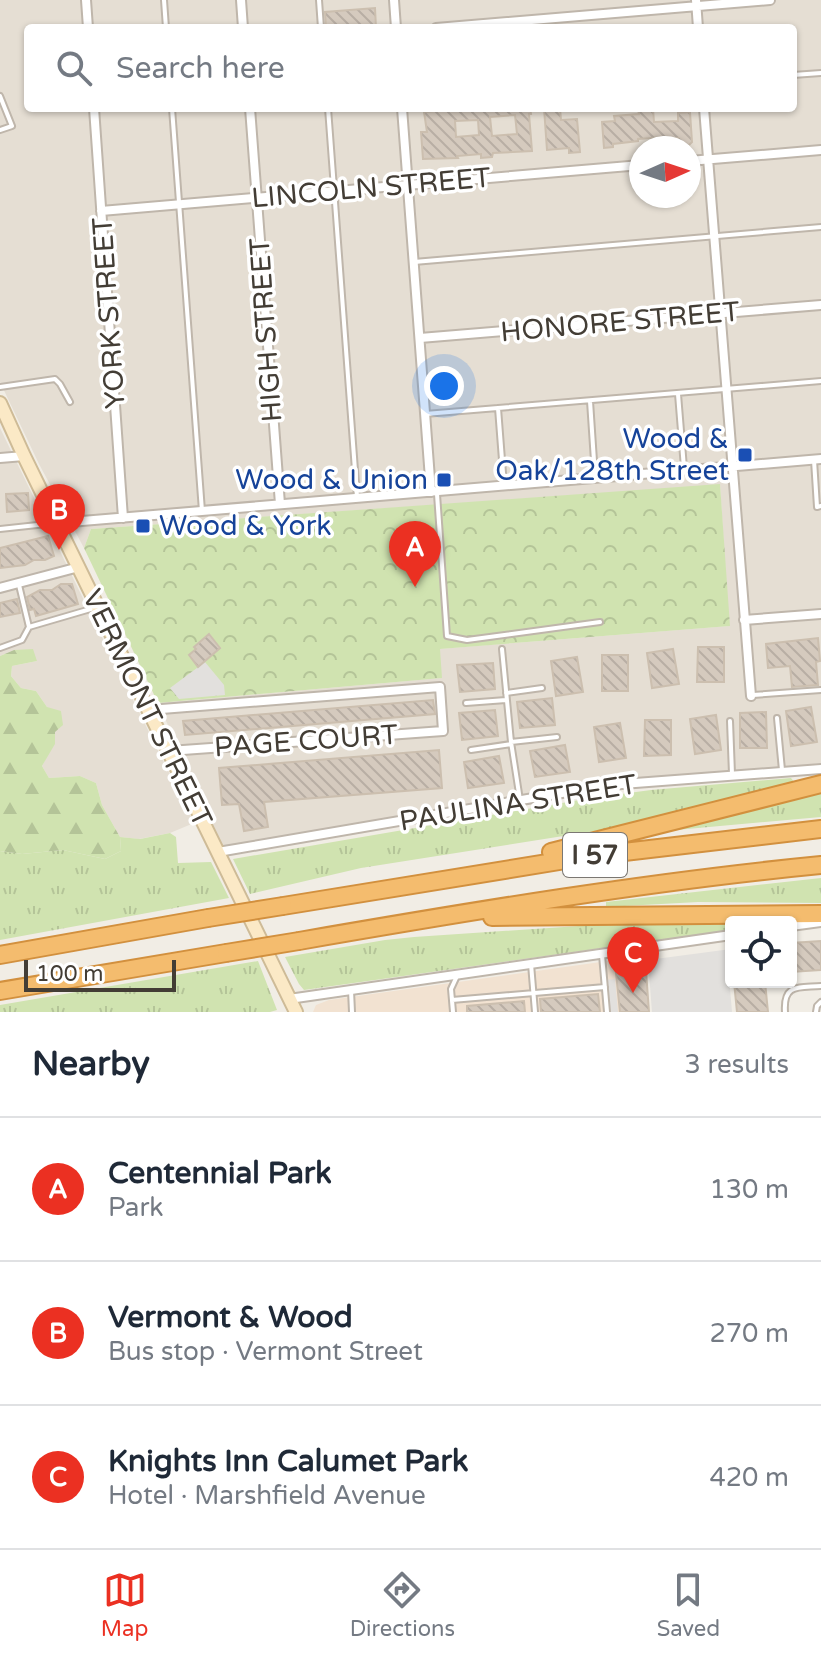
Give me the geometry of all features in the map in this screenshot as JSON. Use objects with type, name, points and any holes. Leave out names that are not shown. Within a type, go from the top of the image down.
[{"type":"highway","points":[[370,891],[568,848],[821,784]]},
{"type":"highway","name":"I 57","points":[[0,955],[590,856],[821,829]]},
{"type":"highway","name":"I 57","points":[[0,991],[665,882],[821,865]]},
{"type":"highway","points":[[438,917],[821,914]]},
{"type":"street","points":[[86,0],[88,24]]},
{"type":"street","points":[[241,0],[243,24]]},
{"type":"street","points":[[394,0],[396,24]]},
{"type":"street","points":[[478,24],[696,3],[770,0]]},
{"type":"street","points":[[696,3],[698,24]]},
{"type":"street","name":"YORK STREET","points":[[94,112],[123,518]]},
{"type":"street","name":"HIGH STREET","points":[[250,112],[280,504]]},
{"type":"street","points":[[402,112],[425,414],[434,492]]},
{"type":"street","points":[[704,112],[751,696]]},
{"type":"street","points":[[701,160],[821,150]]},
{"type":"street","name":"LINCOLN STREET","points":[[101,211],[629,166]]},
{"type":"street","name":"HONORE STREET","points":[[420,338],[821,305]]},
{"type":"street","name":"VERMONT STREET","points":[[0,403],[296,1012]]},
{"type":"street","points":[[0,458],[24,456]]},
{"type":"street","points":[[58,523],[817,459]]},
{"type":"street","points":[[0,588],[79,567]]},
{"type":"street","points":[[744,620],[821,614]]},
{"type":"street","name":"PAGE COURT","points":[[149,710],[440,687],[443,731],[169,751]]},
{"type":"street","name":"PAULINA STREET","points":[[218,852],[609,785],[821,769]]},
{"type":"street","points":[[797,925],[821,922]]},
{"type":"street","points":[[289,999],[725,936]]},
{"type":"lane","points":[[164,0],[166,24]]},
{"type":"lane","points":[[319,0],[321,24]]},
{"type":"lane","points":[[797,75],[821,73]]},
{"type":"lane","points":[[0,96],[12,126],[0,130]]},
{"type":"lane","points":[[172,112],[202,511]]},
{"type":"lane","points":[[328,112],[357,498]]},
{"type":"lane","points":[[414,262],[821,227]]},
{"type":"lane","points":[[0,387],[55,379],[70,402]]},
{"type":"lane","points":[[425,414],[821,381]]},
{"type":"lane","points":[[678,394],[684,471]]},
{"type":"lane","points":[[590,401],[595,478]]},
{"type":"lane","points":[[498,408],[504,486]]},
{"type":"lane","points":[[817,459],[817,507],[821,506]]},
{"type":"lane","points":[[434,492],[447,636],[467,640],[600,622]]},
{"type":"lane","points":[[0,529],[58,523]]},
{"type":"lane","points":[[0,648],[22,640],[29,627],[19,583]]},
{"type":"lane","points":[[29,627],[98,606]]},
{"type":"lane","points":[[502,649],[520,800]]},
{"type":"lane","points":[[506,693],[542,688]]},
{"type":"lane","points":[[751,696],[821,690]]},
{"type":"lane","points":[[466,703],[506,700]]},
{"type":"lane","points":[[777,718],[783,772]]},
{"type":"lane","points":[[730,721],[732,776]]},
{"type":"lane","points":[[471,750],[557,737]]},
{"type":"lane","points":[[602,954],[607,1012]]},
{"type":"lane","points":[[531,964],[535,1012]]},
{"type":"lane","points":[[453,1012],[451,989],[458,975]]},
{"type":"lane","points":[[785,1012],[785,998],[792,989],[821,986]]},
{"type":"lane","points":[[452,1000],[605,987]]},
{"type":"lane","points":[[351,990],[352,1012]]},
{"type":"lane","points":[[816,1012],[821,1002]]},
{"type":"shaded area","points":[[0,0],[821,0],[821,763],[447,807],[223,847],[158,703],[441,678],[439,649],[729,626],[720,485],[91,529],[84,548],[0,382]]},
{"type":"shaded area","points":[[0,428],[194,823],[170,833],[139,839],[120,837],[102,805],[96,783],[80,776],[49,778],[42,766],[46,758],[47,707],[36,691],[21,688],[11,676],[12,666],[37,661],[14,650],[0,656]]},
{"type":"shaded area","points":[[205,662],[224,685],[225,695],[179,699],[170,688]]},
{"type":"shaded area","points":[[725,950],[725,988],[730,988],[732,1012],[652,1012],[648,960]]},
{"type":"shaded area","points":[[615,960],[620,1012],[313,1012],[316,1005],[329,1000]]},
{"type":"shaded area","points":[[615,979],[618,1012],[607,1012],[604,980]]},
{"type":"green space","points":[[720,484],[730,626],[440,649],[442,678],[158,703],[84,548],[91,529]]},
{"type":"green space","points":[[33,649],[37,661],[12,666],[11,676],[21,688],[36,691],[47,707],[61,711],[63,725],[55,732],[55,744],[42,766],[49,778],[80,776],[96,783],[102,805],[120,837],[121,851],[105,859],[63,850],[22,854],[0,851],[0,656],[14,650]]},
{"type":"green space","points":[[791,778],[795,783],[614,828],[361,868],[250,894],[233,859],[591,798]]},
{"type":"green space","points":[[821,789],[821,817],[643,833]]},
{"type":"green space","points":[[170,833],[176,837],[178,863],[211,862],[229,898],[0,940],[0,851],[22,854],[63,850],[105,859],[121,851],[120,837],[140,839]]},
{"type":"green space","points":[[821,878],[821,903],[698,902],[606,907],[606,902]]},
{"type":"green space","points":[[725,919],[725,931],[304,990],[285,957],[414,937]]},
{"type":"green space","points":[[258,961],[277,1010],[0,1012],[0,1005]]},
{"type":"building","points":[[375,8],[376,24],[326,24],[325,12]]},
{"type":"building","points":[[424,112],[531,112],[532,151],[493,153],[492,157],[481,158],[481,154],[423,159],[421,132],[427,132]],"holes":[[[515,115],[517,134],[492,136],[490,117]],[[478,120],[479,135],[456,137],[455,121]]]},
{"type":"building","points":[[544,112],[560,112],[561,120],[577,119],[580,152],[569,153],[569,148],[547,150]]},
{"type":"building","points":[[653,112],[654,122],[678,121],[678,113],[690,112],[692,136],[629,136],[629,142],[604,148],[602,122],[615,121],[614,116]]},
{"type":"building","points":[[28,493],[29,510],[7,512],[6,494]]},
{"type":"building","points":[[48,536],[54,556],[25,565],[0,568],[0,548]]},
{"type":"building","points":[[61,584],[72,584],[78,604],[36,616],[34,609],[30,610],[27,597]]},
{"type":"building","points":[[17,599],[20,613],[0,617],[0,603]]},
{"type":"building","points":[[209,634],[220,648],[198,667],[189,655]]},
{"type":"building","points":[[818,638],[818,685],[792,687],[790,666],[768,668],[766,644]]},
{"type":"building","points":[[698,647],[724,647],[724,682],[697,682]]},
{"type":"building","points":[[673,649],[679,684],[652,688],[647,653]]},
{"type":"building","points":[[602,655],[628,655],[628,691],[602,691]]},
{"type":"building","points":[[577,657],[583,692],[556,696],[551,661]]},
{"type":"building","points":[[493,663],[495,689],[460,692],[457,665]]},
{"type":"building","points":[[552,698],[555,725],[520,728],[517,702]]},
{"type":"building","points":[[433,700],[435,714],[185,735],[183,721]]},
{"type":"building","points":[[811,707],[817,742],[791,746],[786,711]]},
{"type":"building","points":[[495,710],[498,736],[462,740],[459,713]]},
{"type":"building","points":[[766,712],[767,748],[740,748],[740,713]]},
{"type":"building","points":[[716,715],[721,750],[695,754],[690,719]]},
{"type":"building","points":[[645,720],[671,720],[671,755],[644,756]]},
{"type":"building","points":[[620,723],[626,758],[599,762],[594,727]]},
{"type":"building","points":[[565,745],[570,772],[535,777],[530,751]]},
{"type":"building","points":[[439,750],[442,788],[264,802],[268,827],[244,831],[239,804],[222,805],[219,768]]},
{"type":"building","points":[[499,756],[504,783],[468,788],[464,762]]},
{"type":"building","points":[[821,941],[821,970],[797,972],[797,943]]},
{"type":"building","points":[[646,971],[649,1012],[620,1012],[616,973]]},
{"type":"building","points":[[735,988],[766,988],[768,1012],[737,1012]]},
{"type":"building","points":[[598,994],[600,1012],[541,1012],[540,999]]},
{"type":"building","points":[[524,1001],[525,1012],[467,1012],[467,1006]]},
{"type":"place","name":"Wood & Oak/128th Street","points":[[745,455]]},
{"type":"place","name":"Wood & Union","points":[[444,480]]},
{"type":"place","name":"Wood & York","points":[[143,526]]},
{"type":"place","name":"Vermont & Wood","points":[[59,550]]},
{"type":"place","name":"Centennial Park","points":[[415,587]]},
{"type":"place","name":"Knights Inn Calumet Park","points":[[633,993]]}]
